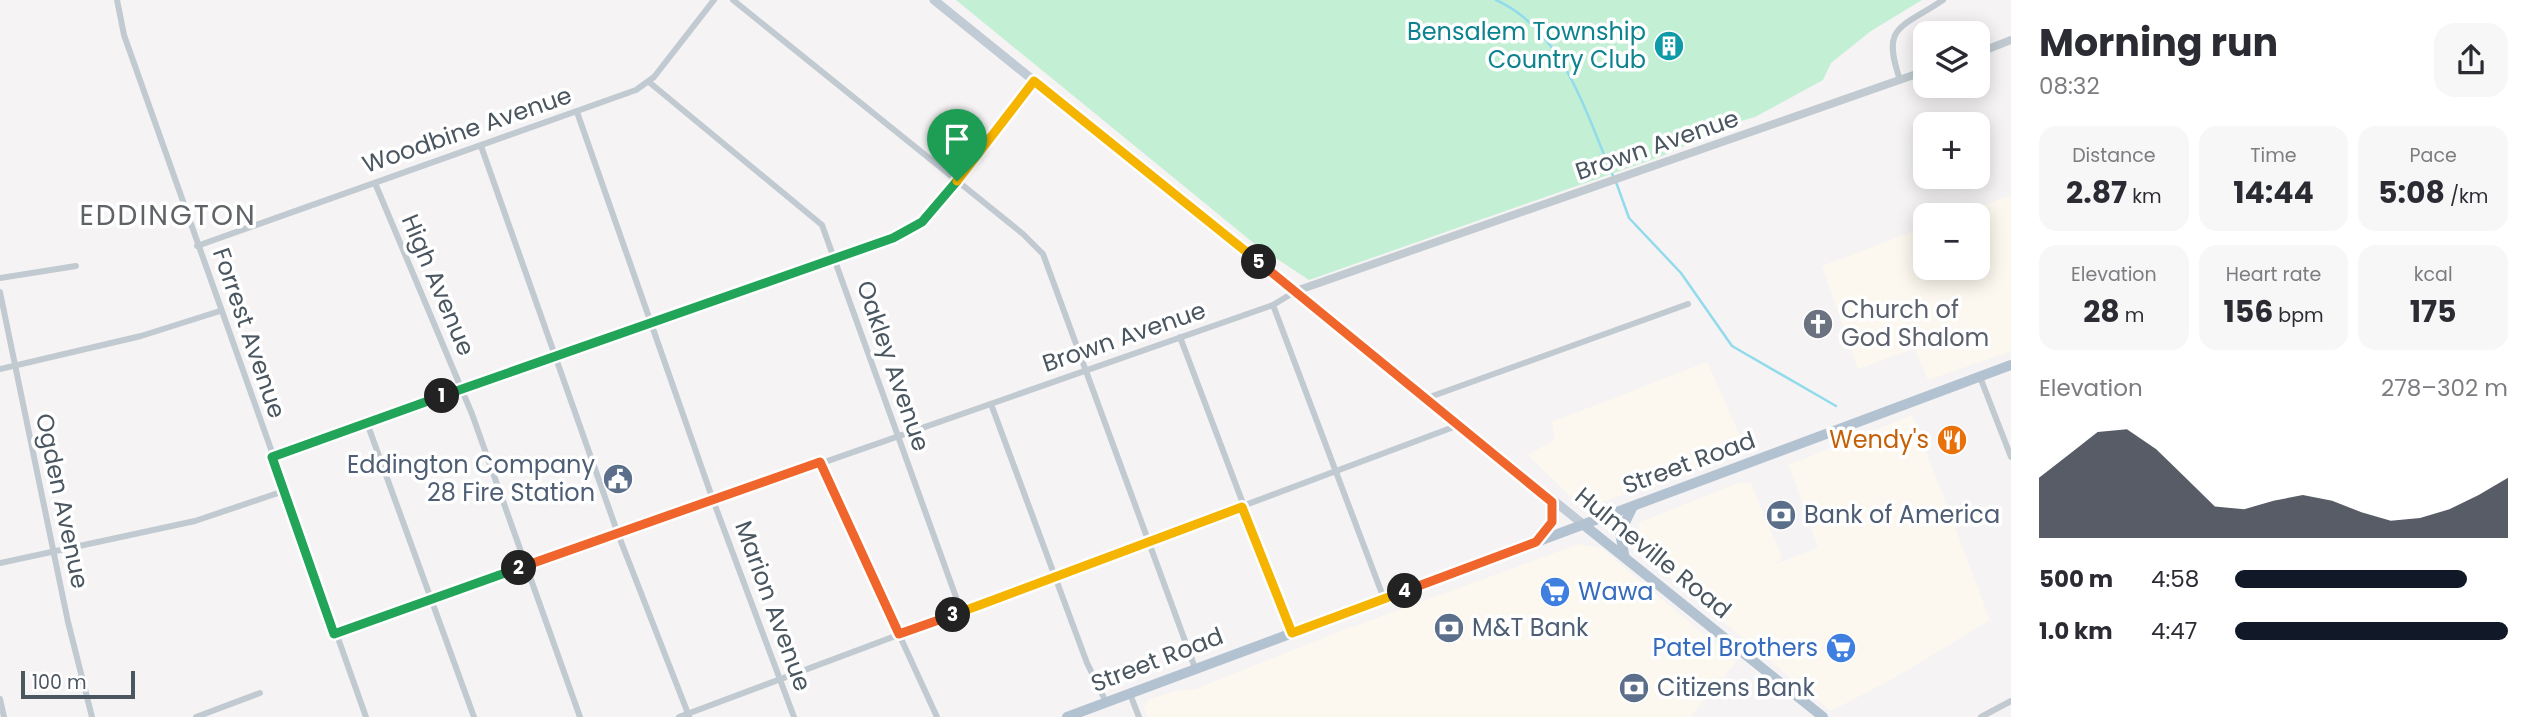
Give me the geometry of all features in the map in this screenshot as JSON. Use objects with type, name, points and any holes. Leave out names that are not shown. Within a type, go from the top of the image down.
[{"type":"main road","name":"Hulmeville Road","points":[[934,0],[1823,717]]},
{"type":"main road","name":"Street Road","points":[[1067,717],[2011,365]]},
{"type":"main road","points":[[1536,542],[1552,522],[1554,509],[1549,497]]},
{"type":"main road","points":[[1628,559],[1621,547],[1619,533],[1633,506]]},
{"type":"street","name":"Forrest Avenue","points":[[117,0],[124,35],[197,246],[366,717]]},
{"type":"street","name":"Woodbine Avenue","points":[[197,246],[621,96],[649,82],[714,0]]},
{"type":"street","points":[[733,0],[1043,254],[1195,668]]},
{"type":"street","points":[[1900,80],[1891,54],[1891,43],[1896,32],[1943,0]]},
{"type":"street","points":[[1990,48],[2011,40]]},
{"type":"street","name":"Brown Avenue","points":[[334,634],[1273,305],[1296,291],[1913,75]]},
{"type":"street","points":[[272,457],[914,228],[957,181],[1034,81]]},
{"type":"street","name":"Oakley Avenue","points":[[649,82],[817,220],[834,258],[961,611]]},
{"type":"street","name":"Marion Avenue","points":[[578,112],[713,500],[794,717]]},
{"type":"street","points":[[481,146],[618,534],[689,715]]},
{"type":"street","name":"High Avenue","points":[[375,183],[461,390],[580,717]]},
{"type":"street","points":[[0,278],[76,266]]},
{"type":"street","name":"Ogden Avenue","points":[[0,292],[68,622],[92,717]]},
{"type":"street","points":[[1427,398],[1688,304]]},
{"type":"street","points":[[1273,305],[1384,599]]},
{"type":"street","points":[[0,369],[141,337],[220,311]]},
{"type":"street","points":[[1180,337],[1242,507],[1292,633]]},
{"type":"street","points":[[1980,377],[2011,457]]},
{"type":"street","points":[[991,404],[1087,663],[1106,702]]},
{"type":"street","points":[[367,424],[474,717]]},
{"type":"street","points":[[679,717],[1459,425]]},
{"type":"street","points":[[820,462],[937,717]]},
{"type":"street","points":[[0,563],[194,521],[284,491]]},
{"type":"street","points":[[196,717],[260,692]]},
{"type":"street","points":[[1130,694],[1139,717]]},
{"type":"street","points":[[0,698],[4,717]]},
{"type":"street","points":[[1981,717],[2011,701]]},
{"type":"shaded area","points":[[2011,195],[2011,351],[1928,380],[1915,348],[1858,369],[1822,266],[1913,232],[1913,280],[1990,280],[1989,203]]},
{"type":"shaded area","points":[[1707,362],[1746,449],[1595,505],[1571,497],[1528,455],[1555,439],[1552,422]]},
{"type":"shaded area","points":[[1912,415],[1990,620],[1894,678],[1831,711],[1719,618],[1736,597],[1716,613],[1646,559],[1638,550],[1640,522],[1738,483],[1751,483],[1782,558],[1775,564],[1818,548],[1789,465]]},
{"type":"shaded area","points":[[1579,544],[1601,548],[1736,662],[1690,717],[1147,717],[1144,708],[1148,700],[1175,691],[1196,689],[1344,630]]},
{"type":"green space","points":[[956,0],[1922,0],[1871,31],[1831,63],[1823,80],[1755,117],[1741,121],[1726,114],[1705,137],[1662,156],[1309,280],[1256,245]]},
{"type":"waterway","points":[[1496,0],[1539,31],[1555,53],[1582,101],[1613,176]]},
{"type":"waterway","points":[[1616,182],[1629,218],[1681,273],[1732,346],[1836,406]]},
{"type":"place","name":"Bensalem Township Country Club","points":[[1669,46]]},
{"type":"place","name":"Church of God Shalom","points":[[1818,324]]},
{"type":"place","name":"Wendy's","points":[[1952,440]]},
{"type":"place","name":"Eddington Company 28 Fire Station","points":[[618,479]]},
{"type":"place","name":"Bank of America","points":[[1781,515]]},
{"type":"place","name":"Wawa","points":[[1555,592]]},
{"type":"place","name":"M&T Bank","points":[[1449,628]]},
{"type":"place","name":"Patel Brothers","points":[[1841,648]]},
{"type":"place","name":"Citizens Bank","points":[[1634,688]]},
{"type":"district","name":"EDDINGTON","points":[[168,215]]},
{"type":"route","points":[[1034,81],[1549,497],[1554,509],[1550,527],[1536,542],[1292,633],[1242,507],[899,634],[820,462],[334,634],[272,457],[893,238],[922,222],[957,181],[1034,81]]}]
